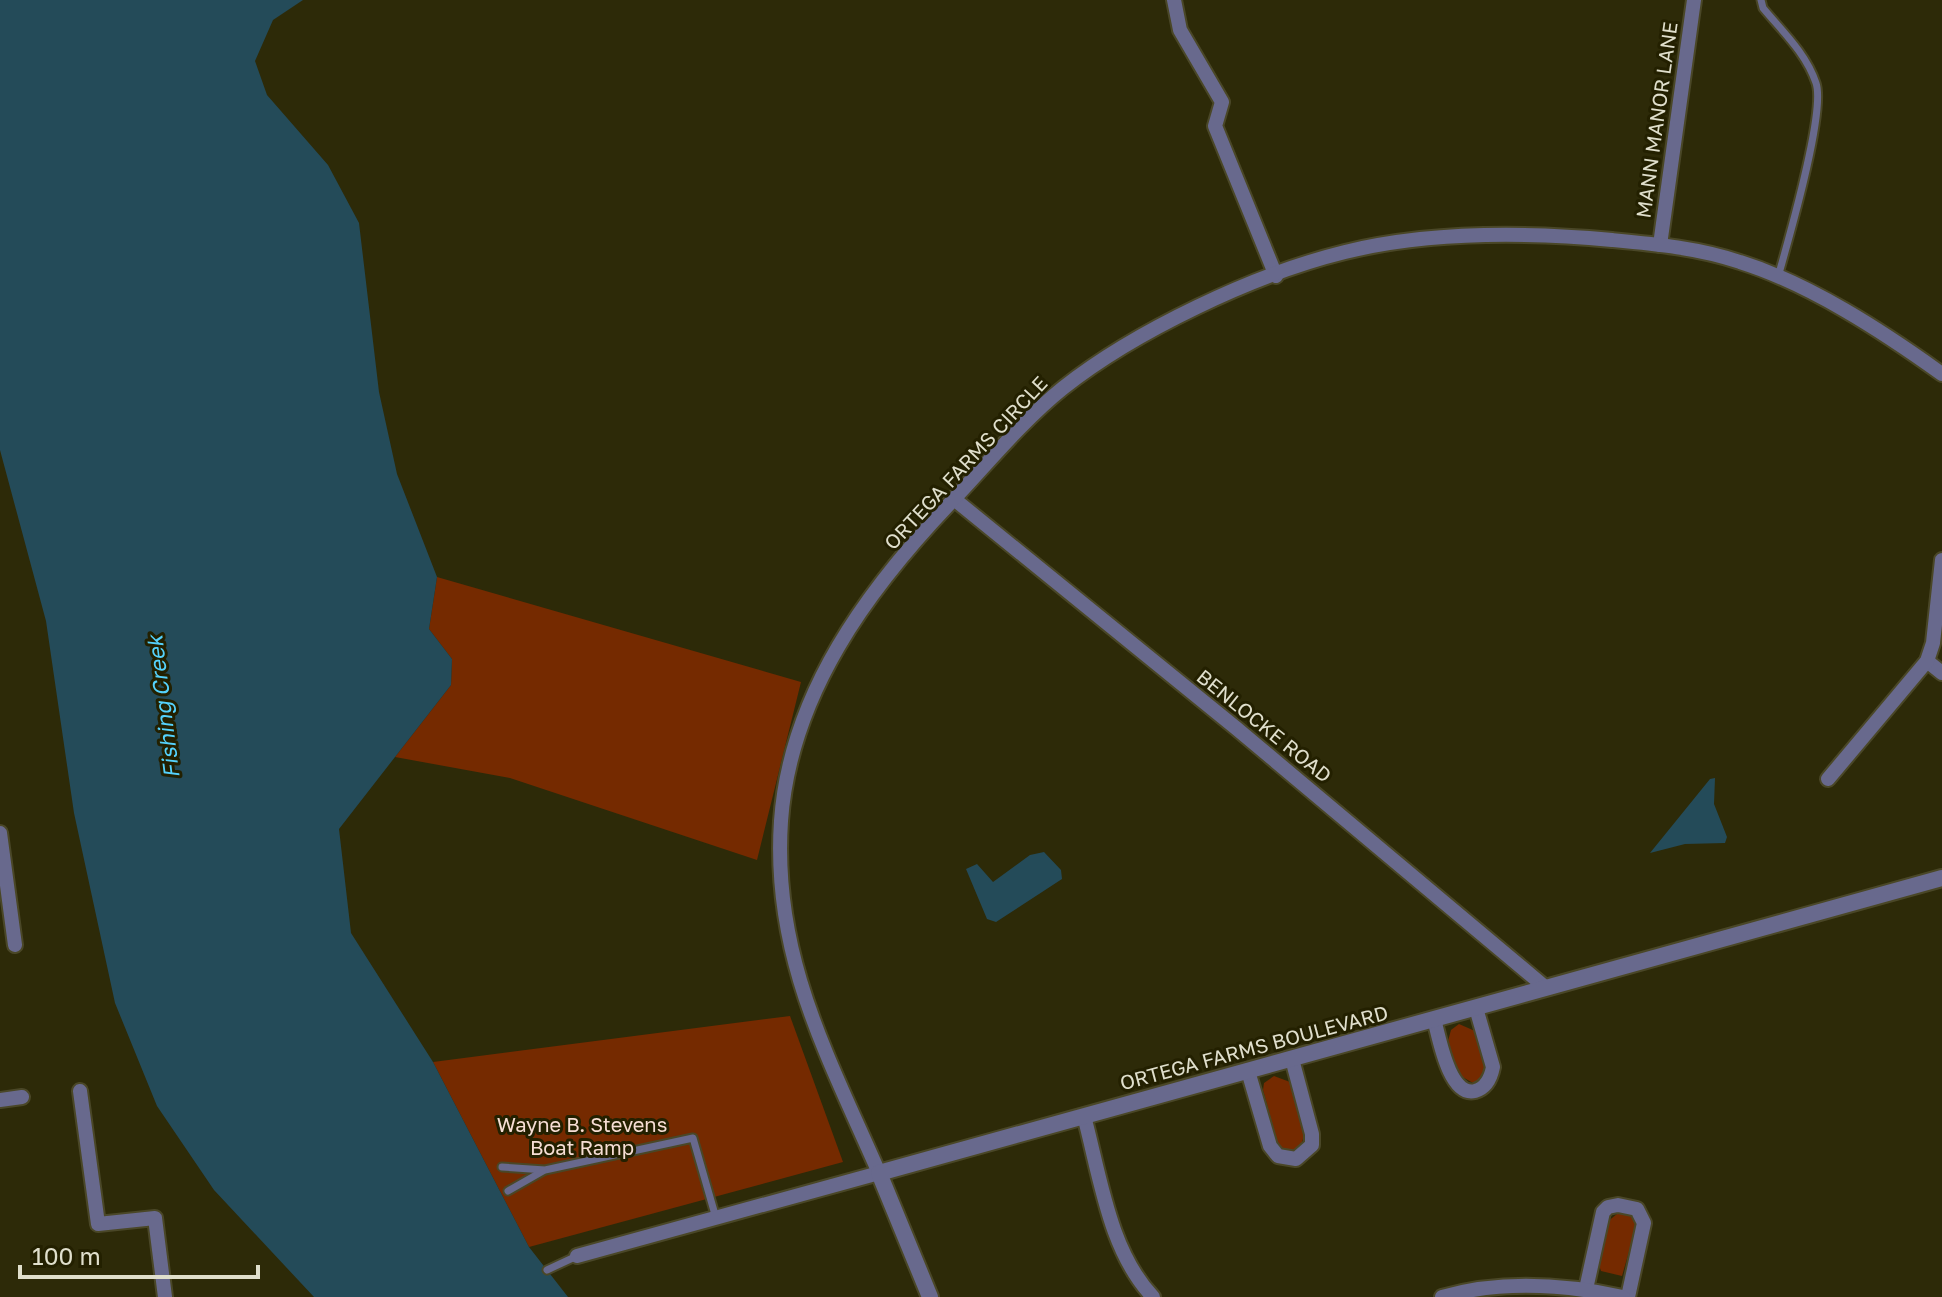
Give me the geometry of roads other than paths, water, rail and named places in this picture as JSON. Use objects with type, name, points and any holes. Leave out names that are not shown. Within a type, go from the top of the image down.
[{"type":"street","points":[[1174,0],[1180,30],[1222,102],[1215,126],[1276,276]]},
{"type":"street","name":"MANN MANOR LANE","points":[[1660,245],[1694,0]]},
{"type":"street","name":"ORTEGA FARMS CIRCLE","points":[[879,1173],[795,972],[783,909],[782,809],[802,721],[842,637],[869,597],[954,499],[1061,390],[1120,348],[1200,306],[1276,276],[1346,251],[1480,236],[1559,235],[1660,245],[1739,261],[1778,277],[1881,331],[1942,374]]},
{"type":"street","name":"BENLOCKE ROAD","points":[[954,499],[1236,728],[1545,987]]},
{"type":"street","points":[[1828,779],[1927,661],[1933,643],[1942,560]]},
{"type":"street","points":[[1927,661],[1942,673]]},
{"type":"street","points":[[0,833],[15,945]]},
{"type":"street","name":"ORTEGA FARMS BOULEVARD","points":[[577,1256],[1942,878]]},
{"type":"street","points":[[1434,1019],[1453,1081],[1467,1091],[1476,1091],[1484,1085],[1493,1067],[1476,1008]]},
{"type":"street","points":[[1248,1071],[1270,1146],[1278,1156],[1296,1159],[1312,1145],[1312,1134],[1292,1059]]},
{"type":"street","points":[[80,1091],[98,1224],[155,1218],[165,1297]]},
{"type":"street","points":[[0,1100],[22,1097]]},
{"type":"street","points":[[1084,1116],[1118,1240],[1131,1266],[1153,1297]]},
{"type":"street","points":[[879,1173],[930,1297]]},
{"type":"street","points":[[1442,1297],[1496,1287],[1536,1285],[1586,1289],[1626,1297],[1644,1223],[1637,1209],[1618,1205],[1608,1207],[1600,1222],[1586,1289]]},
{"type":"lane","points":[[1761,0],[1763,8],[1808,62],[1818,87],[1814,130],[1778,277]]},
{"type":"lane","points":[[502,1167],[545,1170],[693,1138],[716,1218]]},
{"type":"lane","points":[[508,1191],[545,1170]]},
{"type":"lane","points":[[547,1270],[577,1256]]},
{"type":"water","name":"Fishing Creek","points":[[0,0],[303,0],[273,20],[255,61],[267,95],[328,165],[359,223],[379,392],[397,474],[437,577],[429,629],[452,659],[451,685],[339,829],[351,933],[433,1062],[529,1247],[568,1297],[314,1297],[214,1190],[157,1106],[115,1003],[74,813],[46,621],[0,450]]},
{"type":"water","points":[[1715,778],[1714,804],[1727,837],[1725,843],[1685,844],[1650,853],[1710,779]]},
{"type":"water","points":[[1044,852],[1061,870],[1062,879],[996,922],[987,919],[966,869],[977,864],[993,882],[1030,855]]},
{"type":"park label","name":"Wayne B. Stevens Boat Ramp","points":[[582,1136]]}]
